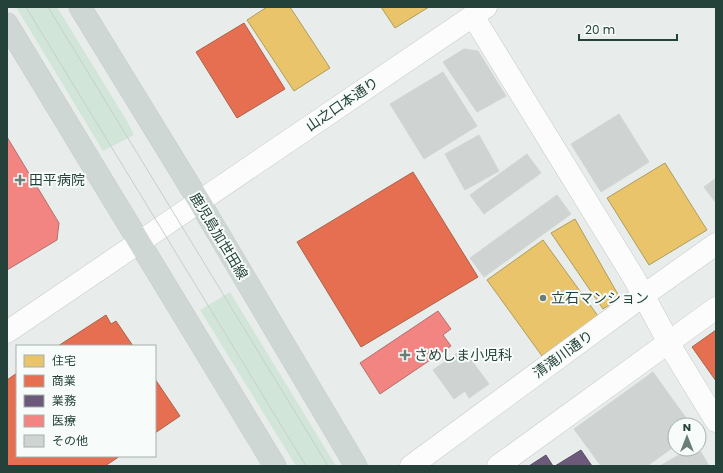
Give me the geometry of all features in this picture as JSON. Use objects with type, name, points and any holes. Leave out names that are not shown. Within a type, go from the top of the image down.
[{"type":"main road","name":"鹿児島加世田線","points":[[80,7],[199,201],[356,466]]},
{"type":"main road","points":[[7,24],[275,466]]},
{"type":"street","name":"山之口本通り","points":[[7,332],[479,11]]},
{"type":"street","points":[[479,11],[644,295],[668,341],[716,421]]},
{"type":"street","name":"清滝川通り","points":[[411,466],[716,244]]},
{"type":"street","points":[[498,466],[668,341],[716,308]]},
{"type":"green space","points":[[16,7],[57,7],[127,121],[134,135],[103,151]]},
{"type":"green space","points":[[230,292],[336,466],[296,466],[200,310]]},
{"type":"building: 住宅","points":[[267,7],[290,7],[330,68],[294,91],[247,20]]},
{"type":"building: 住宅","points":[[381,7],[429,7],[395,28]]},
{"type":"building: 住宅","points":[[665,163],[707,230],[649,265],[607,198]]},
{"type":"building: 住宅","points":[[575,219],[620,298],[603,309],[551,233]]},
{"type":"building: 住宅","name":"立石マンション","points":[[543,240],[598,316],[542,356],[487,280]]},
{"type":"building: 商業","points":[[244,23],[285,89],[237,118],[196,52]]},
{"type":"building: 商業","points":[[413,172],[478,277],[361,347],[297,242]]},
{"type":"building: 商業","points":[[106,315],[111,324],[116,321],[132,345],[60,345]]},
{"type":"building: 商業","points":[[716,330],[716,381],[692,347]]},
{"type":"building: 商業","points":[[16,374],[16,457],[118,457],[105,466],[7,466],[7,380]]},
{"type":"building: 商業","points":[[156,380],[180,416],[156,432]]},
{"type":"building: 業務","points":[[581,450],[592,466],[555,466]]},
{"type":"building: 業務","points":[[546,455],[553,466],[529,466]]},
{"type":"building: 医療","name":"田平病院","points":[[7,137],[59,223],[57,240],[7,270]]},
{"type":"building: 医療","name":"さめしま小児科","points":[[438,311],[451,329],[443,335],[451,346],[380,394],[360,363]]},
{"type":"building: その他","points":[[464,49],[478,51],[506,96],[477,112],[443,62]]},
{"type":"building: その他","points":[[443,72],[477,126],[424,159],[390,104]]},
{"type":"building: その他","points":[[619,114],[649,162],[601,192],[571,144]]},
{"type":"building: その他","points":[[479,135],[499,171],[465,190],[445,154]]},
{"type":"building: その他","points":[[527,154],[541,173],[484,214],[470,195]]},
{"type":"building: その他","points":[[716,178],[716,203],[704,187]]},
{"type":"building: その他","points":[[557,195],[571,214],[484,277],[470,258]]},
{"type":"building: その他","points":[[463,349],[489,384],[469,398],[465,391],[454,399],[433,370]]},
{"type":"building: その他","points":[[653,372],[685,417],[667,417],[667,452],[647,466],[601,466],[574,429]]},
{"type":"building: その他","points":[[675,457],[704,457],[709,466],[660,466]]},
{"type":"tram line","points":[[26,7],[306,466]]},
{"type":"tram line","points":[[48,7],[328,466]]},
{"type":"place","name":"田平病院","points":[[20,180]]},
{"type":"place","name":"立石マンション","points":[[543,298]]},
{"type":"place","name":"さめしま小児科","points":[[405,355]]}]
